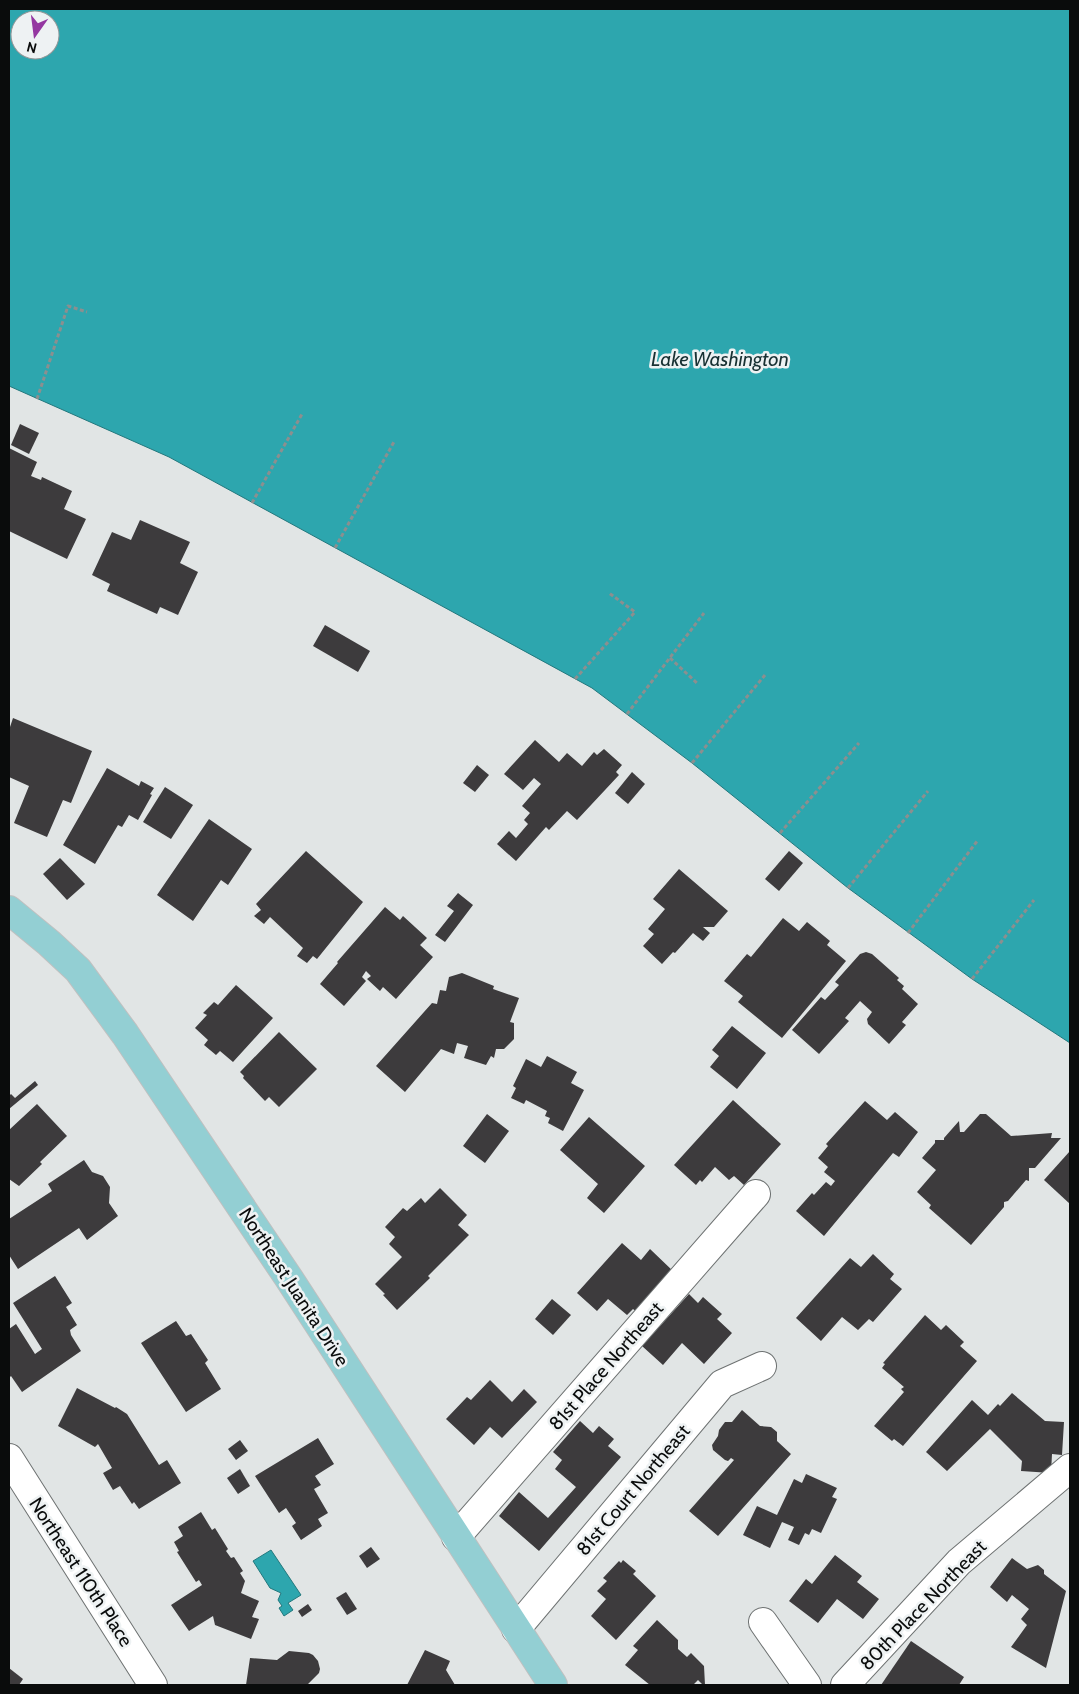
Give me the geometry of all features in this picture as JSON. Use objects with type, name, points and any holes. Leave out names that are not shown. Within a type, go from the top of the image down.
[{"type":"main road","name":"Northeast Juanita Drive","points":[[9,910],[78,970],[125,1034],[304,1301],[553,1685]]},
{"type":"street","name":"81st Place Northeast","points":[[456,1537],[756,1194]]},
{"type":"street","name":"81st Court Northeast","points":[[516,1629],[722,1384],[762,1366]]},
{"type":"street","name":"Northeast 110th Place","points":[[9,1458],[153,1685]]},
{"type":"street","name":"80th Place Northeast","points":[[845,1685],[959,1562],[1070,1468]]},
{"type":"street","points":[[763,1622],[807,1685]]},
{"type":"path","points":[[37,399],[68,306],[87,312]]},
{"type":"path","points":[[252,502],[302,414]]},
{"type":"path","points":[[335,548],[395,440]]},
{"type":"path","points":[[575,678],[635,612],[610,593]]},
{"type":"path","points":[[627,714],[704,613]]},
{"type":"path","points":[[670,658],[698,684]]},
{"type":"path","points":[[692,763],[766,675]]},
{"type":"path","points":[[780,834],[859,743]]},
{"type":"path","points":[[848,888],[928,791]]},
{"type":"path","points":[[908,933],[978,840]]},
{"type":"path","points":[[972,979],[1034,900]]},
{"type":"water","name":"Lake Washington","points":[[9,9],[1070,9],[1070,1043],[972,979],[848,888],[692,763],[592,688],[169,457],[9,386]]},
{"type":"water","points":[[271,1550],[301,1595],[288,1603],[293,1610],[284,1616],[279,1608],[282,1606],[278,1600],[281,1593],[270,1588],[253,1561]]},
{"type":"building","points":[[20,424],[39,433],[29,454],[11,445]]},
{"type":"building","points":[[9,448],[37,462],[31,476],[41,480],[42,477],[72,491],[64,509],[86,519],[67,559],[9,531]]},
{"type":"building","points":[[140,520],[190,542],[180,563],[198,572],[178,615],[160,607],[157,614],[107,591],[110,584],[92,575],[112,532],[131,540]]},
{"type":"building","points":[[325,625],[370,651],[358,672],[313,646]]},
{"type":"building","points":[[13,718],[92,751],[71,803],[63,800],[47,837],[14,823],[29,786],[9,777],[9,730]]},
{"type":"building","points":[[535,740],[559,762],[567,753],[582,766],[594,752],[597,755],[604,749],[622,765],[616,772],[619,775],[577,820],[567,811],[549,830],[546,827],[516,861],[497,844],[509,831],[516,838],[528,824],[524,820],[530,813],[522,806],[541,784],[534,778],[523,790],[504,774]]},
{"type":"building","points":[[477,765],[489,775],[475,792],[463,783]]},
{"type":"building","points":[[107,768],[139,786],[141,781],[154,788],[138,820],[129,815],[122,827],[118,825],[95,864],[63,845]]},
{"type":"building","points":[[632,772],[645,784],[628,804],[615,793]]},
{"type":"building","points":[[165,787],[193,805],[171,839],[143,822]]},
{"type":"building","points":[[209,819],[252,849],[228,885],[221,880],[193,921],[157,895]]},
{"type":"building","points":[[306,851],[363,902],[317,959],[313,956],[307,963],[297,956],[303,948],[270,917],[264,924],[254,916],[261,910],[256,904]]},
{"type":"building","points":[[789,851],[803,863],[779,891],[765,879]]},
{"type":"building","points":[[60,858],[85,884],[67,900],[43,874]]},
{"type":"building","points":[[679,869],[728,911],[714,927],[703,927],[710,933],[703,941],[693,933],[662,964],[643,946],[654,934],[648,929],[665,909],[653,899]]},
{"type":"building","points":[[458,893],[473,905],[445,942],[435,935],[454,911],[447,906]]},
{"type":"building","points":[[385,907],[400,920],[403,916],[427,938],[420,945],[433,957],[396,999],[383,987],[380,991],[367,979],[371,976],[366,971],[362,977],[366,981],[344,1006],[320,984]]},
{"type":"building","points":[[783,918],[799,931],[807,922],[830,941],[827,945],[846,961],[782,1038],[738,1002],[743,996],[724,981],[747,954],[751,957]]},
{"type":"building","points":[[866,952],[872,954],[899,978],[897,980],[904,986],[902,989],[918,1004],[902,1022],[906,1025],[889,1044],[868,1024],[867,1019],[872,1012],[860,1001],[845,1018],[849,1021],[819,1054],[792,1030],[821,997],[825,1000],[839,985],[835,982],[860,954]]},
{"type":"building","points":[[462,973],[494,986],[493,989],[519,998],[510,1022],[514,1023],[514,1039],[504,1049],[496,1049],[494,1058],[491,1056],[486,1065],[464,1058],[468,1046],[457,1043],[454,1054],[441,1049],[405,1092],[376,1066],[432,1003],[437,1004],[440,990],[446,991],[449,977]]},
{"type":"building","points":[[236,985],[273,1018],[233,1062],[220,1051],[216,1055],[204,1045],[208,1040],[195,1028],[207,1015],[203,1013],[214,1002],[218,1005]]},
{"type":"building","points":[[732,1026],[766,1053],[737,1089],[710,1067],[719,1056],[712,1050]]},
{"type":"building","points":[[279,1032],[317,1069],[279,1107],[269,1097],[265,1101],[243,1078],[244,1076],[240,1072]]},
{"type":"building","points":[[547,1056],[577,1072],[571,1083],[584,1090],[563,1131],[548,1123],[550,1118],[545,1116],[547,1111],[526,1100],[524,1104],[511,1098],[516,1088],[513,1086],[526,1059],[541,1067]]},
{"type":"building","points":[[35,1081],[38,1085],[9,1109],[9,1096],[11,1094],[15,1098]]},
{"type":"building","points":[[733,1100],[781,1144],[744,1185],[734,1176],[729,1180],[715,1167],[702,1182],[700,1180],[696,1185],[674,1165]]},
{"type":"building","points":[[865,1101],[887,1120],[895,1112],[918,1132],[899,1157],[893,1153],[824,1236],[796,1211],[812,1193],[814,1195],[826,1182],[831,1186],[835,1181],[824,1172],[828,1167],[818,1158],[828,1146],[826,1144]]},
{"type":"building","points":[[37,1104],[67,1136],[19,1186],[9,1179],[9,1130]]},
{"type":"building","points":[[487,1114],[509,1131],[485,1163],[463,1146]]},
{"type":"building","points":[[980,1114],[986,1114],[1011,1136],[1052,1133],[1051,1138],[1061,1138],[1035,1168],[1029,1168],[1029,1181],[1026,1180],[1008,1201],[1004,1202],[1004,1207],[971,1245],[929,1208],[931,1205],[917,1192],[936,1170],[922,1158],[935,1143],[935,1140],[944,1140],[959,1121],[960,1132],[964,1132]]},
{"type":"building","points":[[589,1117],[645,1166],[604,1213],[587,1198],[598,1184],[560,1150]]},
{"type":"building","points":[[1070,1151],[1070,1204],[1044,1180]]},
{"type":"building","points":[[84,1160],[92,1172],[103,1176],[110,1187],[109,1203],[118,1216],[87,1240],[79,1228],[18,1269],[9,1255],[9,1219],[52,1191],[48,1184]]},
{"type":"building","points":[[440,1188],[467,1215],[458,1225],[469,1235],[428,1276],[430,1278],[397,1310],[375,1284],[402,1257],[389,1244],[395,1237],[385,1227],[403,1208],[407,1211],[421,1198],[425,1203]]},
{"type":"building","points":[[622,1243],[641,1260],[650,1249],[674,1272],[638,1313],[633,1309],[627,1315],[608,1299],[597,1311],[577,1293]]},
{"type":"building","points":[[873,1254],[894,1274],[890,1279],[902,1289],[873,1322],[869,1319],[858,1330],[842,1317],[821,1341],[796,1318],[850,1258],[861,1267]]},
{"type":"building","points":[[55,1276],[72,1303],[66,1307],[77,1325],[70,1330],[81,1351],[22,1392],[11,1376],[9,1378],[9,1329],[16,1324],[35,1354],[42,1349],[13,1303]]},
{"type":"building","points":[[689,1294],[698,1303],[703,1297],[722,1314],[717,1319],[732,1333],[704,1364],[682,1343],[663,1365],[642,1346]]},
{"type":"building","points":[[552,1299],[571,1315],[553,1335],[535,1319]]},
{"type":"building","points":[[925,1315],[941,1330],[946,1325],[964,1342],[960,1346],[977,1361],[903,1446],[894,1439],[892,1441],[874,1426],[904,1392],[901,1389],[904,1387],[882,1368],[885,1364],[883,1363]]},
{"type":"building","points":[[176,1321],[186,1336],[191,1334],[208,1360],[205,1363],[221,1389],[186,1412],[141,1343]]},
{"type":"building","points":[[490,1380],[512,1402],[524,1389],[537,1402],[502,1438],[490,1427],[474,1445],[446,1419],[467,1397],[471,1400]]},
{"type":"building","points":[[77,1388],[127,1414],[159,1465],[167,1460],[181,1483],[139,1509],[134,1502],[132,1504],[120,1486],[113,1490],[103,1473],[112,1468],[98,1444],[95,1447],[58,1426]]},
{"type":"building","points":[[1012,1393],[1045,1421],[1064,1422],[1062,1455],[1052,1454],[1051,1473],[1021,1471],[1022,1461],[990,1429],[947,1471],[926,1452],[972,1400],[988,1415]]},
{"type":"building","points":[[742,1410],[760,1426],[771,1427],[777,1432],[777,1441],[791,1454],[718,1536],[689,1511],[734,1460],[731,1458],[728,1461],[725,1460],[713,1450],[712,1445],[725,1422],[732,1422]]},
{"type":"building","points":[[580,1421],[593,1433],[599,1426],[614,1439],[608,1446],[621,1457],[539,1551],[499,1516],[519,1492],[548,1518],[576,1487],[555,1469],[562,1460],[553,1452]]},
{"type":"building","points":[[318,1438],[334,1464],[315,1476],[321,1485],[314,1489],[328,1513],[318,1519],[322,1526],[301,1540],[292,1526],[296,1523],[286,1508],[279,1513],[255,1476]]},
{"type":"building","points":[[240,1440],[248,1451],[236,1460],[228,1449]]},
{"type":"building","points":[[240,1469],[250,1486],[238,1494],[227,1478]]},
{"type":"building","points":[[806,1474],[837,1488],[832,1497],[837,1499],[821,1533],[812,1529],[809,1535],[805,1533],[799,1545],[788,1540],[794,1527],[782,1522],[770,1548],[743,1535],[757,1506],[777,1515],[794,1479],[802,1483]]},
{"type":"building","points":[[201,1512],[212,1530],[215,1528],[228,1549],[226,1551],[231,1558],[234,1557],[243,1571],[240,1573],[245,1581],[241,1593],[259,1601],[252,1617],[259,1619],[251,1639],[215,1625],[213,1616],[189,1631],[171,1605],[202,1585],[199,1580],[196,1582],[177,1552],[179,1551],[174,1542],[183,1536],[178,1527]]},
{"type":"building","points":[[371,1547],[380,1559],[367,1568],[359,1556]]},
{"type":"building","points":[[835,1555],[862,1576],[857,1582],[879,1599],[863,1619],[837,1599],[818,1623],[789,1601],[806,1579],[812,1584]]},
{"type":"building","points":[[1012,1558],[1027,1569],[1038,1565],[1044,1570],[1044,1574],[1066,1591],[1046,1668],[1011,1647],[1027,1625],[1021,1619],[1029,1609],[1012,1595],[1007,1602],[990,1587]]},
{"type":"building","points":[[623,1560],[636,1571],[633,1574],[656,1596],[616,1640],[591,1616],[606,1599],[597,1591],[607,1581],[603,1578],[619,1561],[621,1563]]},
{"type":"building","points":[[346,1592],[357,1609],[347,1615],[336,1598]]},
{"type":"building","points":[[308,1604],[312,1610],[302,1617],[298,1611]]},
{"type":"building","points":[[657,1620],[678,1640],[678,1649],[687,1657],[691,1653],[704,1666],[705,1685],[698,1680],[693,1685],[650,1685],[625,1665],[638,1650],[633,1646]]},
{"type":"building","points":[[911,1641],[964,1677],[959,1685],[881,1685]]},
{"type":"building","points":[[425,1650],[450,1661],[446,1670],[455,1685],[407,1685]]},
{"type":"building","points":[[289,1651],[309,1653],[318,1661],[319,1673],[307,1685],[246,1685],[250,1658],[277,1660]]},
{"type":"building","points":[[9,1668],[23,1679],[19,1685],[9,1685]]}]
